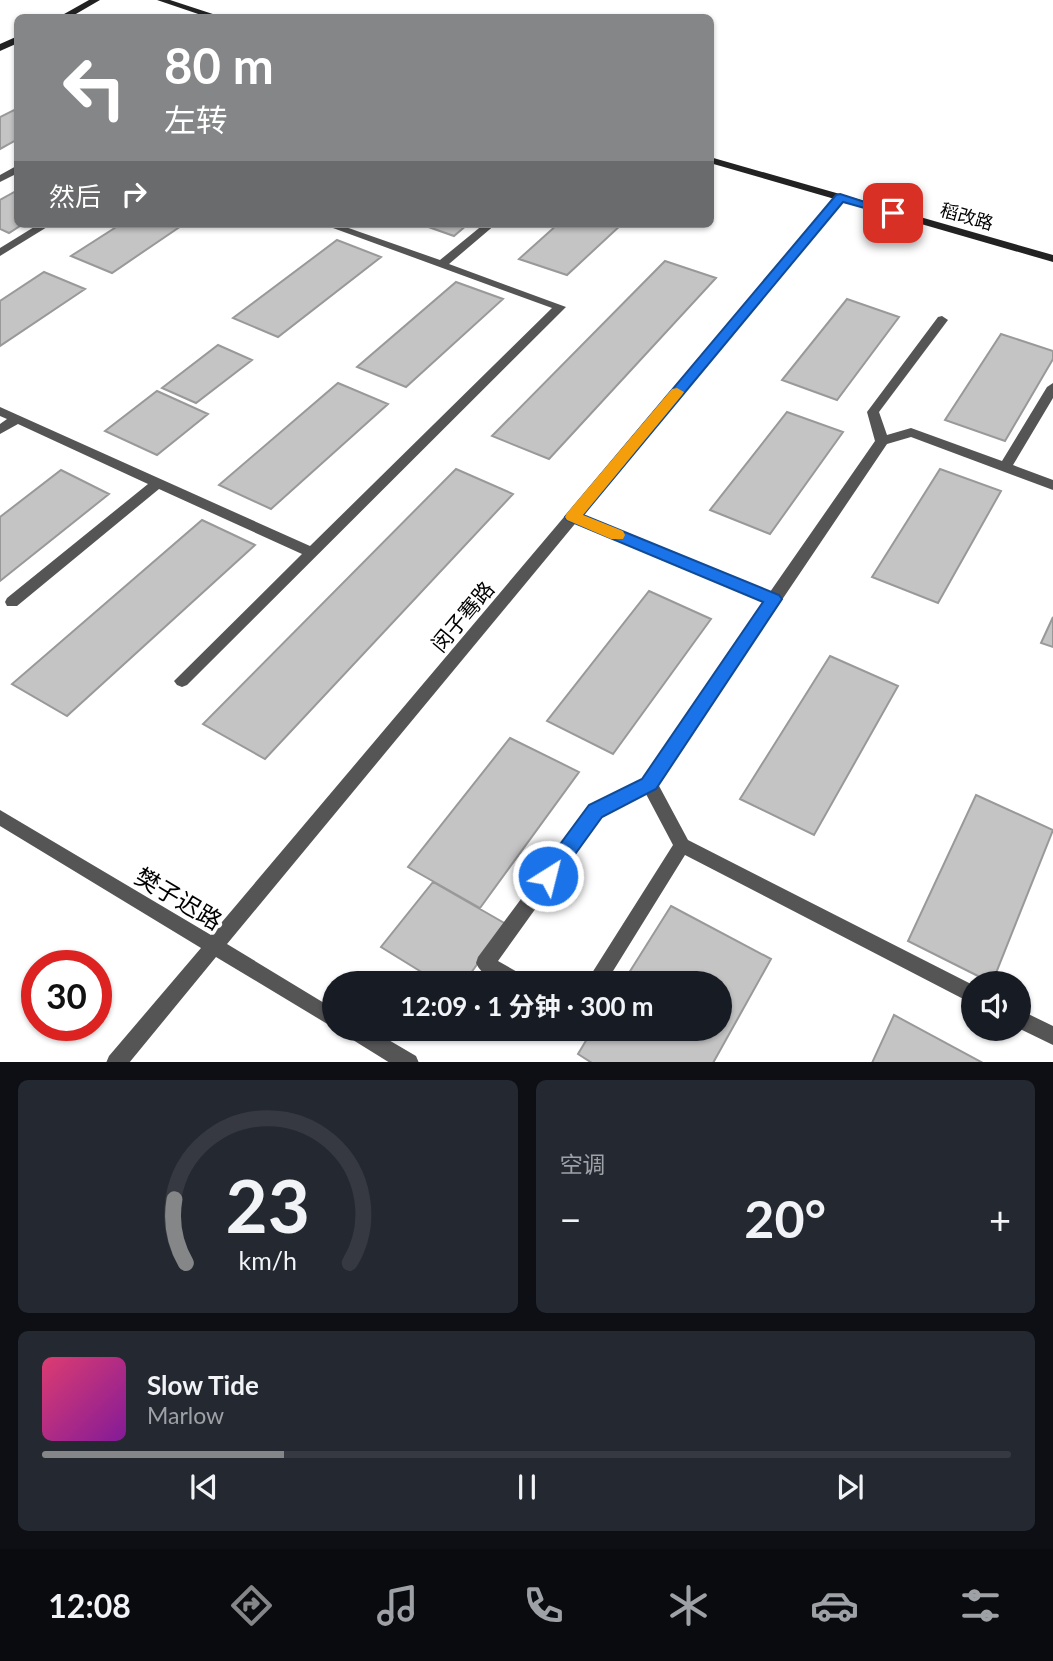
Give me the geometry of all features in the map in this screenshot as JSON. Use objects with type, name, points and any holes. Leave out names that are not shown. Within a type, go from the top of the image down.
[{"type":"main road","points":[[69,14],[96,0]]},
{"type":"main road","points":[[160,0],[207,14]]},
{"type":"main road","name":"稻改路","points":[[714,161],[1053,259]]},
{"type":"street","name":"闵子骞路","points":[[116,1062],[840,197]]},
{"type":"street","points":[[0,253],[41,228]]},
{"type":"street","points":[[182,681],[561,307],[340,228]]},
{"type":"street","points":[[442,265],[486,228]]},
{"type":"street","points":[[882,441],[873,412],[942,320]]},
{"type":"street","points":[[1005,467],[1053,387]]},
{"type":"street","points":[[0,411],[313,553]]},
{"type":"street","points":[[0,430],[16,419]]},
{"type":"street","points":[[499,971],[485,963],[596,811],[649,784],[882,441],[911,432],[1053,485]]},
{"type":"street","points":[[12,602],[157,483]]},
{"type":"street","points":[[573,517],[773,599]]},
{"type":"street","points":[[649,784],[682,845],[961,989]]},
{"type":"street","name":"樊子迟路","points":[[0,817],[322,1012]]},
{"type":"street","points":[[601,971],[682,845]]},
{"type":"street","points":[[1031,1025],[1053,1036]]},
{"type":"street","points":[[373,1041],[409,1062]]},
{"type":"building","points":[[14,110],[14,141],[0,149],[0,117]]},
{"type":"building","points":[[14,192],[14,228],[17,228],[9,233],[0,229],[0,200]]},
{"type":"building","points":[[115,228],[178,228],[112,273],[71,256]]},
{"type":"building","points":[[431,228],[463,228],[454,236]]},
{"type":"building","points":[[554,228],[618,228],[567,275],[519,259]]},
{"type":"building","points":[[337,240],[381,257],[278,337],[233,318]]},
{"type":"building","points":[[665,261],[716,278],[549,459],[492,436]]},
{"type":"building","points":[[44,272],[85,289],[0,346],[0,301]]},
{"type":"building","points":[[456,282],[503,299],[406,387],[357,367]]},
{"type":"building","points":[[847,299],[899,317],[837,400],[782,380]]},
{"type":"building","points":[[1001,334],[1053,351],[1053,359],[1005,441],[945,420]]},
{"type":"building","points":[[218,345],[252,360],[196,403],[162,388]]},
{"type":"building","points":[[338,383],[388,404],[271,509],[219,485]]},
{"type":"building","points":[[157,391],[208,414],[157,455],[105,431]]},
{"type":"building","points":[[787,412],[843,432],[770,534],[710,510]]},
{"type":"building","points":[[456,469],[513,494],[265,759],[203,724]]},
{"type":"building","points":[[940,469],[1001,491],[938,603],[872,577]]},
{"type":"building","points":[[61,470],[109,494],[0,581],[0,517]]},
{"type":"building","points":[[202,520],[255,545],[67,716],[12,684]]},
{"type":"building","points":[[649,591],[711,619],[613,754],[547,721]]},
{"type":"building","points":[[1053,617],[1053,647],[1041,643]]},
{"type":"building","points":[[830,656],[898,686],[814,835],[740,799]]},
{"type":"building","points":[[510,738],[579,772],[480,908],[408,867]]},
{"type":"building","points":[[976,795],[1053,830],[997,971],[968,971],[908,941]]},
{"type":"building","points":[[433,882],[506,924],[472,971],[420,971],[381,947]]},
{"type":"building","points":[[671,906],[771,959],[732,1029],[732,971],[630,971]]},
{"type":"building","points":[[894,1015],[981,1062],[872,1062]]},
{"type":"building","points":[[586,1041],[725,1041],[714,1062],[590,1062],[578,1054]]},
{"type":"slow traffic","points":[[617,535],[573,517],[677,392]]},
{"type":"route","points":[[548,876],[596,811],[649,784],[773,599],[573,517],[840,197],[893,213]]}]
